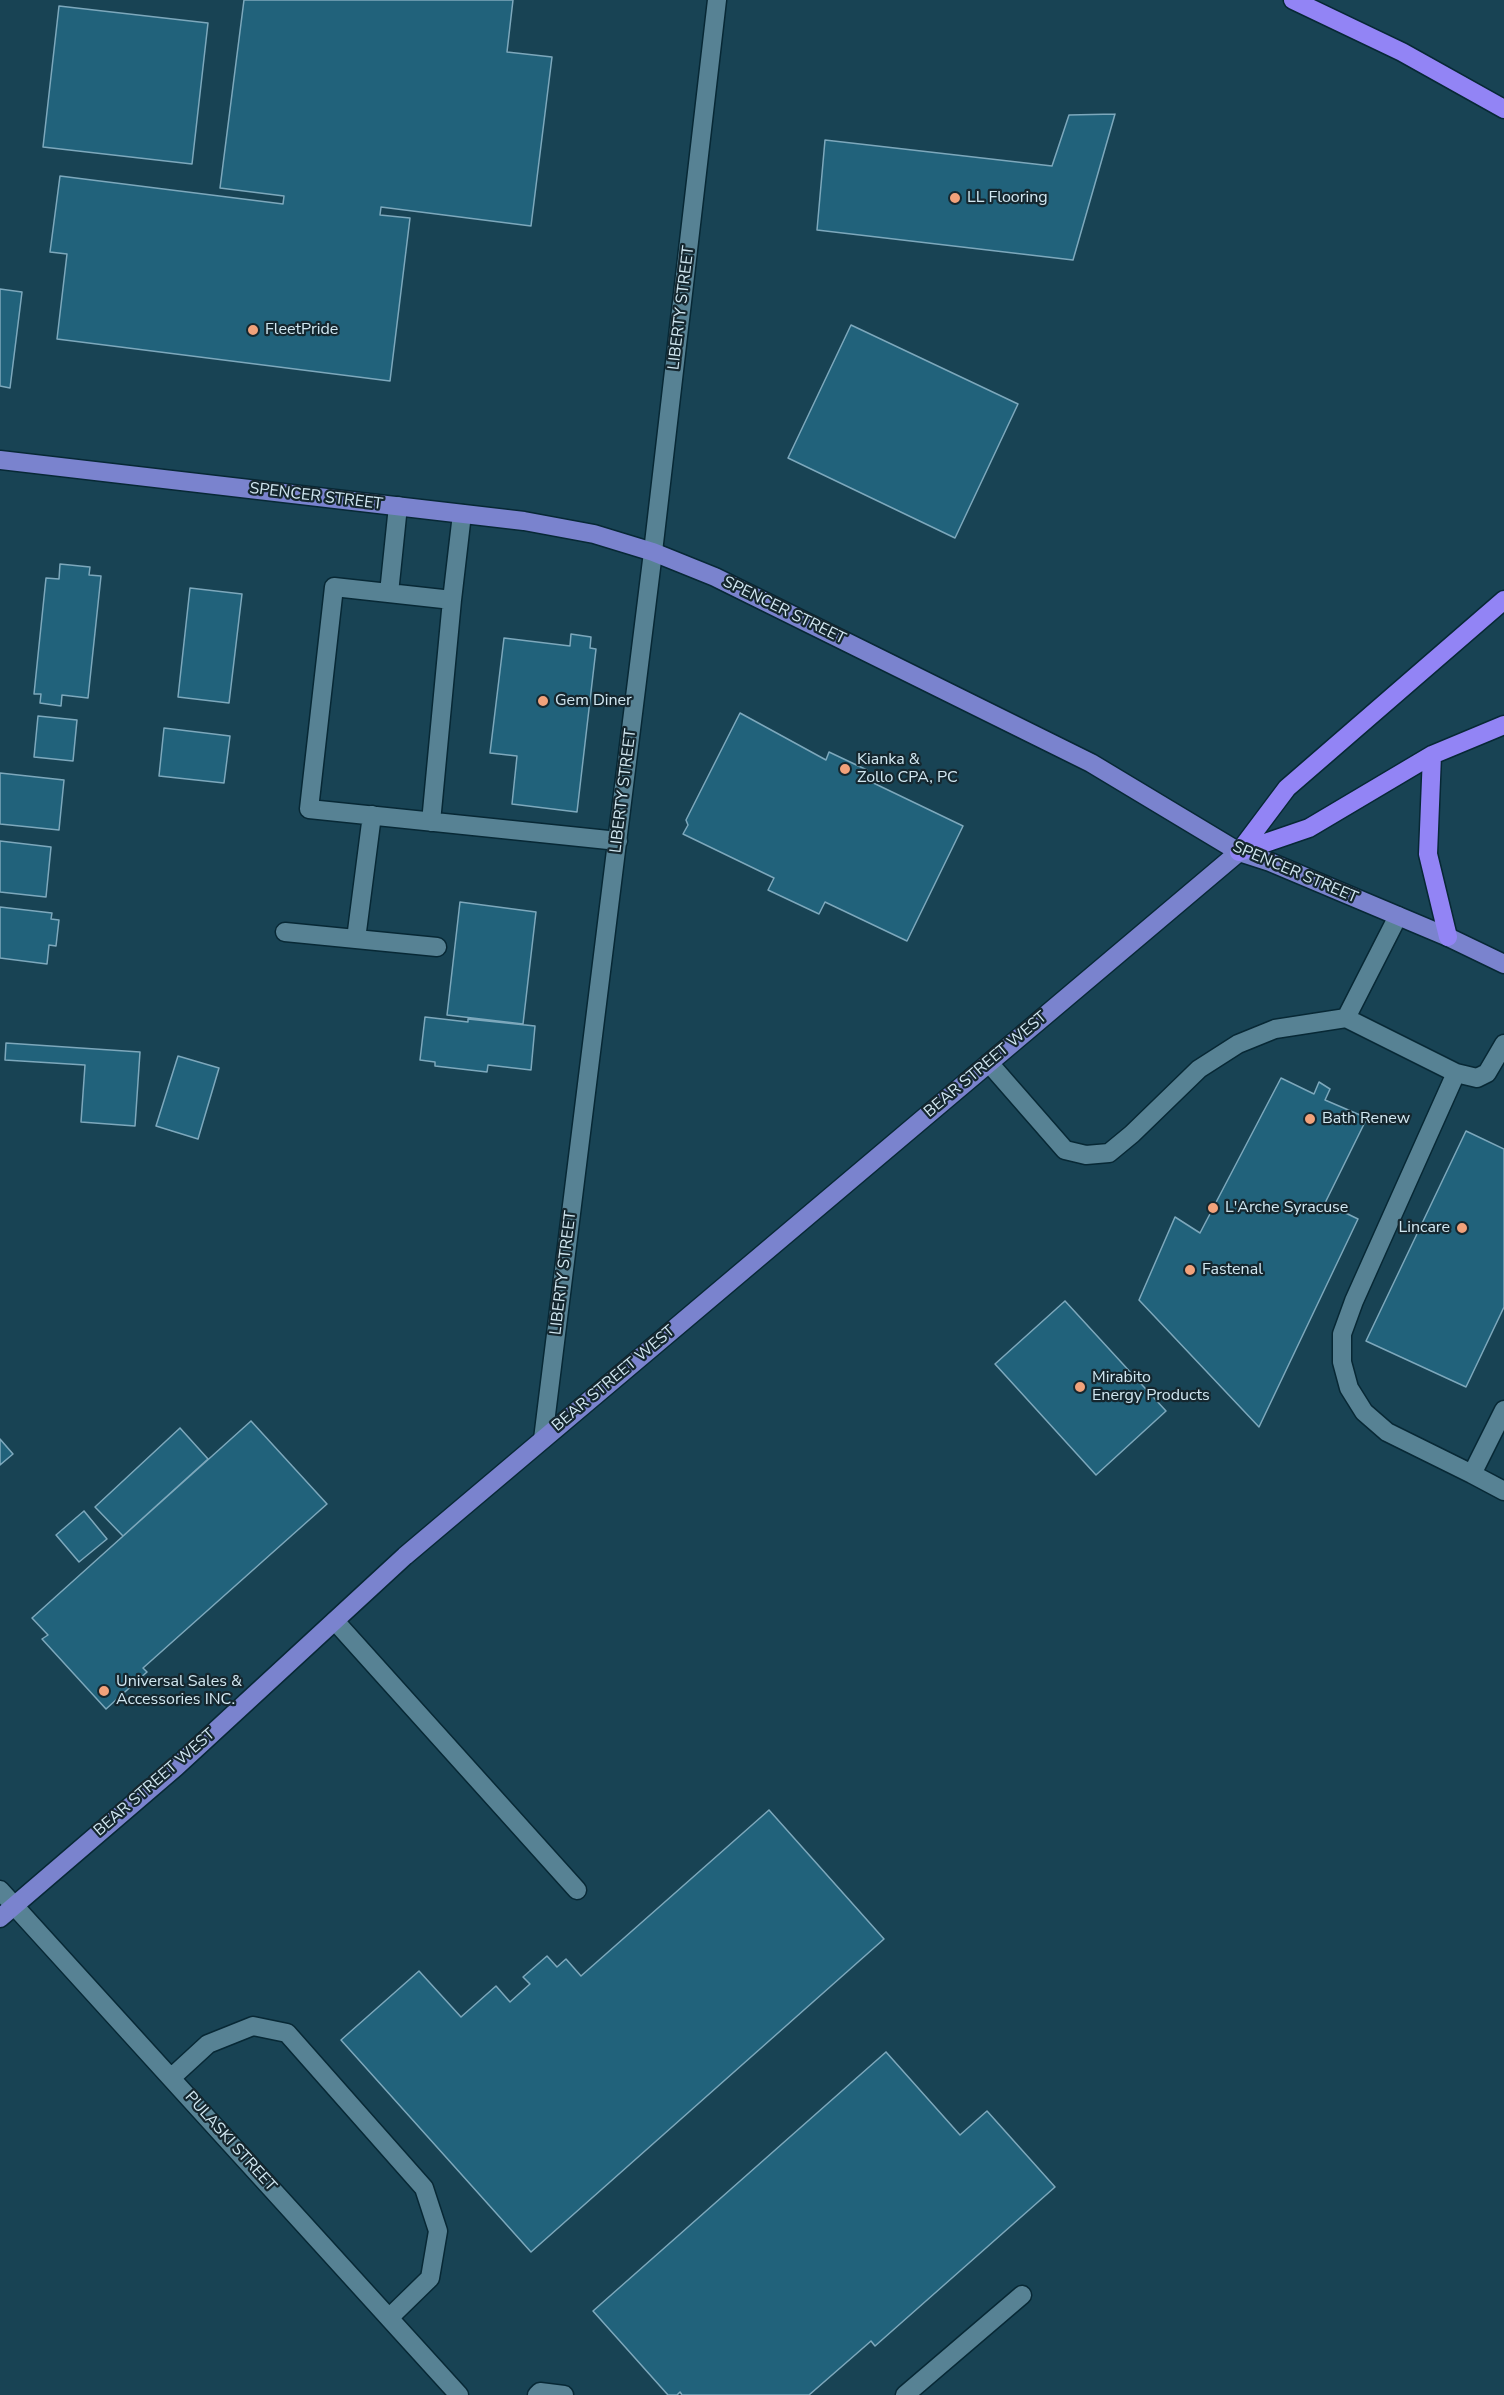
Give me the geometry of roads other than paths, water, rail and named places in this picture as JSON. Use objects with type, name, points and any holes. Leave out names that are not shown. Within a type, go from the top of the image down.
[{"type":"highway","points":[[1293,0],[1402,52],[1504,109]]},
{"type":"highway","points":[[1239,852],[1287,788],[1504,600]]},
{"type":"highway","points":[[1239,852],[1309,828],[1432,755],[1504,724]]},
{"type":"highway","points":[[1432,755],[1428,854],[1448,937]]},
{"type":"main road","name":"SPENCER STREET","points":[[0,460],[524,520],[594,534],[653,552],[715,576],[1091,763],[1239,852],[1270,862],[1448,937],[1504,964]]},
{"type":"main road","name":"BEAR STREET WEST","points":[[0,1918],[176,1767],[405,1556],[1239,852]]},
{"type":"street","name":"LIBERTY STREET","points":[[543,1438],[653,552],[717,0]]},
{"type":"street","points":[[389,593],[398,506]]},
{"type":"street","points":[[431,822],[462,514]]},
{"type":"street","points":[[452,600],[334,587],[309,809],[618,841]]},
{"type":"street","points":[[356,939],[372,815]]},
{"type":"street","points":[[1346,1018],[1398,916]]},
{"type":"street","points":[[285,932],[437,947]]},
{"type":"street","points":[[988,1063],[1065,1150],[1086,1155],[1109,1153],[1132,1134],[1199,1068],[1238,1044],[1275,1029],[1346,1018],[1456,1073],[1477,1078],[1487,1073],[1504,1044]]},
{"type":"street","points":[[1456,1073],[1354,1301],[1342,1334],[1342,1362],[1349,1388],[1364,1412],[1387,1432],[1504,1491]]},
{"type":"street","points":[[1472,1474],[1504,1410]]},
{"type":"street","points":[[335,1622],[577,1890]]},
{"type":"street","name":"PULASKI STREET","points":[[0,1890],[459,2395]]},
{"type":"street","points":[[171,2078],[208,2044],[253,2026],[287,2033],[424,2188],[438,2231],[430,2278],[389,2318]]},
{"type":"street","points":[[905,2395],[1022,2295]]},
{"type":"street","points":[[537,2395],[540,2392],[564,2395]]},
{"type":"place","name":"LL Flooring","points":[[955,198]]},
{"type":"place","name":"FleetPride","points":[[253,330]]},
{"type":"place","name":"Gem Diner","points":[[543,701]]},
{"type":"place","name":"Kianka & Zollo CPA, PC","points":[[845,769]]},
{"type":"place","name":"Bath Renew","points":[[1310,1119]]},
{"type":"place","name":"L'Arche Syracuse","points":[[1213,1208]]},
{"type":"place","name":"Lincare","points":[[1462,1228]]},
{"type":"place","name":"Fastenal","points":[[1190,1270]]},
{"type":"place","name":"Mirabito Energy Products","points":[[1080,1387]]},
{"type":"place","name":"Universal Sales & Accessories INC.","points":[[104,1691]]}]
